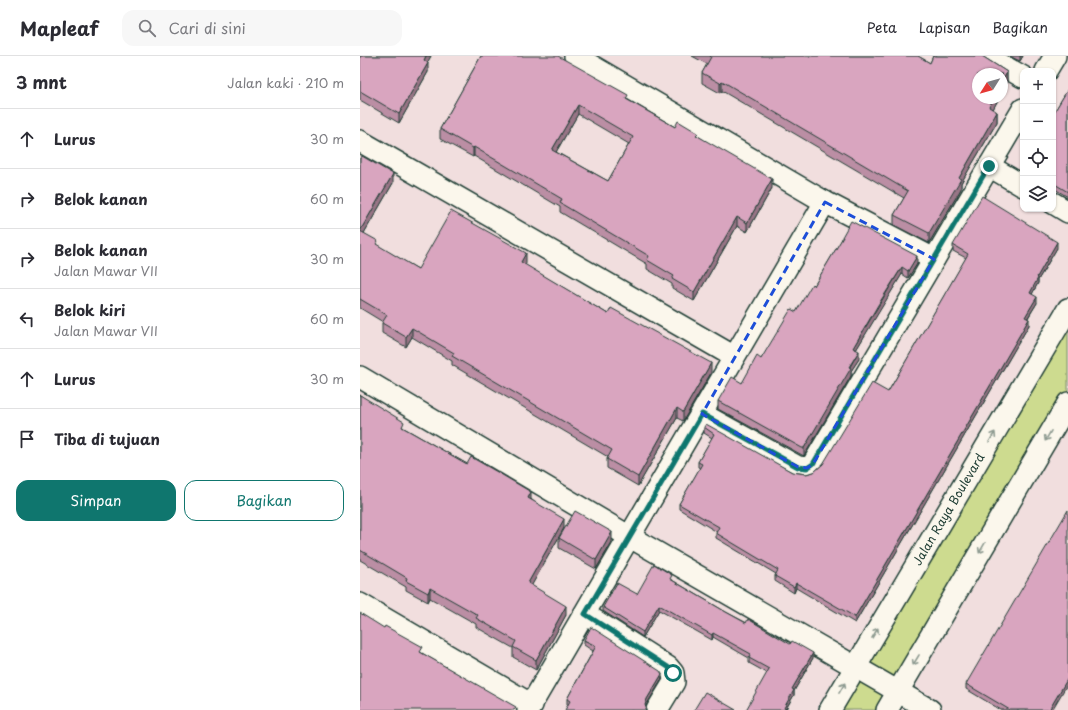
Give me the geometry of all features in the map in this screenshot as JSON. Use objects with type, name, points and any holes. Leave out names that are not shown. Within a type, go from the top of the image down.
[{"type":"street","points":[[575,56],[825,202],[934,259]]},
{"type":"street","points":[[986,56],[1020,75]]},
{"type":"street","points":[[1048,68],[1055,56]]},
{"type":"street","points":[[702,414],[798,467],[807,468],[813,464],[1020,113]]},
{"type":"street","points":[[360,141],[733,356]]},
{"type":"street","points":[[989,166],[1020,184]]},
{"type":"street","points":[[360,604],[530,707],[702,414],[733,356],[825,202]]},
{"type":"street","points":[[1056,205],[1068,212]]},
{"type":"street","name":"Jalan Raya Boulevard","points":[[830,710],[1068,309]]},
{"type":"street","points":[[360,377],[630,537],[930,710]]},
{"type":"street","points":[[887,710],[1068,403]]},
{"type":"street","points":[[585,614],[668,667],[673,673],[674,682],[657,710]]},
{"type":"highlighted area","points":[[825,202],[934,259],[813,464],[807,468],[798,467],[702,414]]},
{"type":"green space","points":[[1068,309],[1068,405],[887,710],[830,710]]},
{"type":"building","points":[[360,56],[426,56],[424,60],[428,63],[399,114],[360,91]]},
{"type":"building","points":[[481,56],[558,56],[628,95],[626,99],[675,127],[678,121],[698,133],[696,135],[772,179],[747,223],[737,217],[694,292],[672,279],[674,276],[647,260],[649,256],[560,203],[562,199],[474,147],[473,148],[440,129]],"holes":[[[578,105],[633,137],[608,181],[552,150]]]},
{"type":"building","points":[[710,56],[918,56],[930,63],[933,56],[982,56],[1001,68],[972,68],[972,104],[991,104],[989,107],[997,112],[959,178],[961,179],[929,233],[894,215],[908,191],[722,81],[720,83],[702,73],[711,57]]},
{"type":"building","points":[[1068,89],[1068,192],[1056,185],[1056,109]]},
{"type":"building","points":[[362,156],[393,174],[360,231],[360,158]]},
{"type":"building","points":[[982,196],[1057,242],[1037,277],[1038,278],[1030,293],[1037,297],[1025,317],[1029,319],[855,617],[796,583],[794,587],[775,576],[778,570],[716,533],[719,527],[679,504],[702,464],[698,462],[714,434],[704,427],[706,424],[792,472],[806,474],[814,472],[823,464],[872,383],[888,392],[968,254],[953,245]]},
{"type":"building","points":[[451,211],[526,253],[521,262],[608,314],[611,308],[711,363],[683,412],[677,408],[638,477],[607,459],[612,450],[452,356],[454,353],[412,328],[406,337],[382,323],[387,315],[360,299],[360,231],[378,241],[376,244],[418,269]]},
{"type":"building","points":[[851,221],[917,256],[908,271],[902,267],[878,305],[853,348],[859,351],[849,367],[851,368],[804,448],[802,448],[718,401],[732,377],[742,383],[757,356],[761,359],[791,309],[796,312],[812,284],[814,286]]},
{"type":"building","points":[[360,395],[404,422],[402,427],[467,464],[471,457],[531,492],[528,498],[564,519],[528,583],[566,606],[536,660],[513,647],[516,641],[476,618],[478,615],[430,588],[428,593],[406,581],[407,578],[360,550]]},
{"type":"building","points":[[1068,510],[1068,678],[1049,710],[1010,710],[966,684]]},
{"type":"building","points":[[575,511],[612,532],[596,560],[559,538]]},
{"type":"building","points":[[654,564],[672,575],[670,579],[726,612],[746,623],[748,619],[790,644],[792,641],[813,653],[792,689],[794,690],[784,708],[786,709],[785,710],[746,710],[769,669],[749,658],[751,654],[713,633],[712,635],[659,605],[643,632],[603,607],[617,583],[637,594]]},
{"type":"building","points":[[360,613],[384,628],[385,626],[423,647],[420,652],[516,707],[514,710],[360,710]]},
{"type":"building","points":[[591,627],[660,671],[662,674],[645,705],[647,710],[565,710],[570,701],[567,699],[596,646],[584,640]]},
{"type":"building","points":[[705,692],[736,710],[694,710]]},
{"type":"route","points":[[673,673],[668,667],[585,614],[702,414],[798,467],[807,468],[813,464],[989,166]]}]
